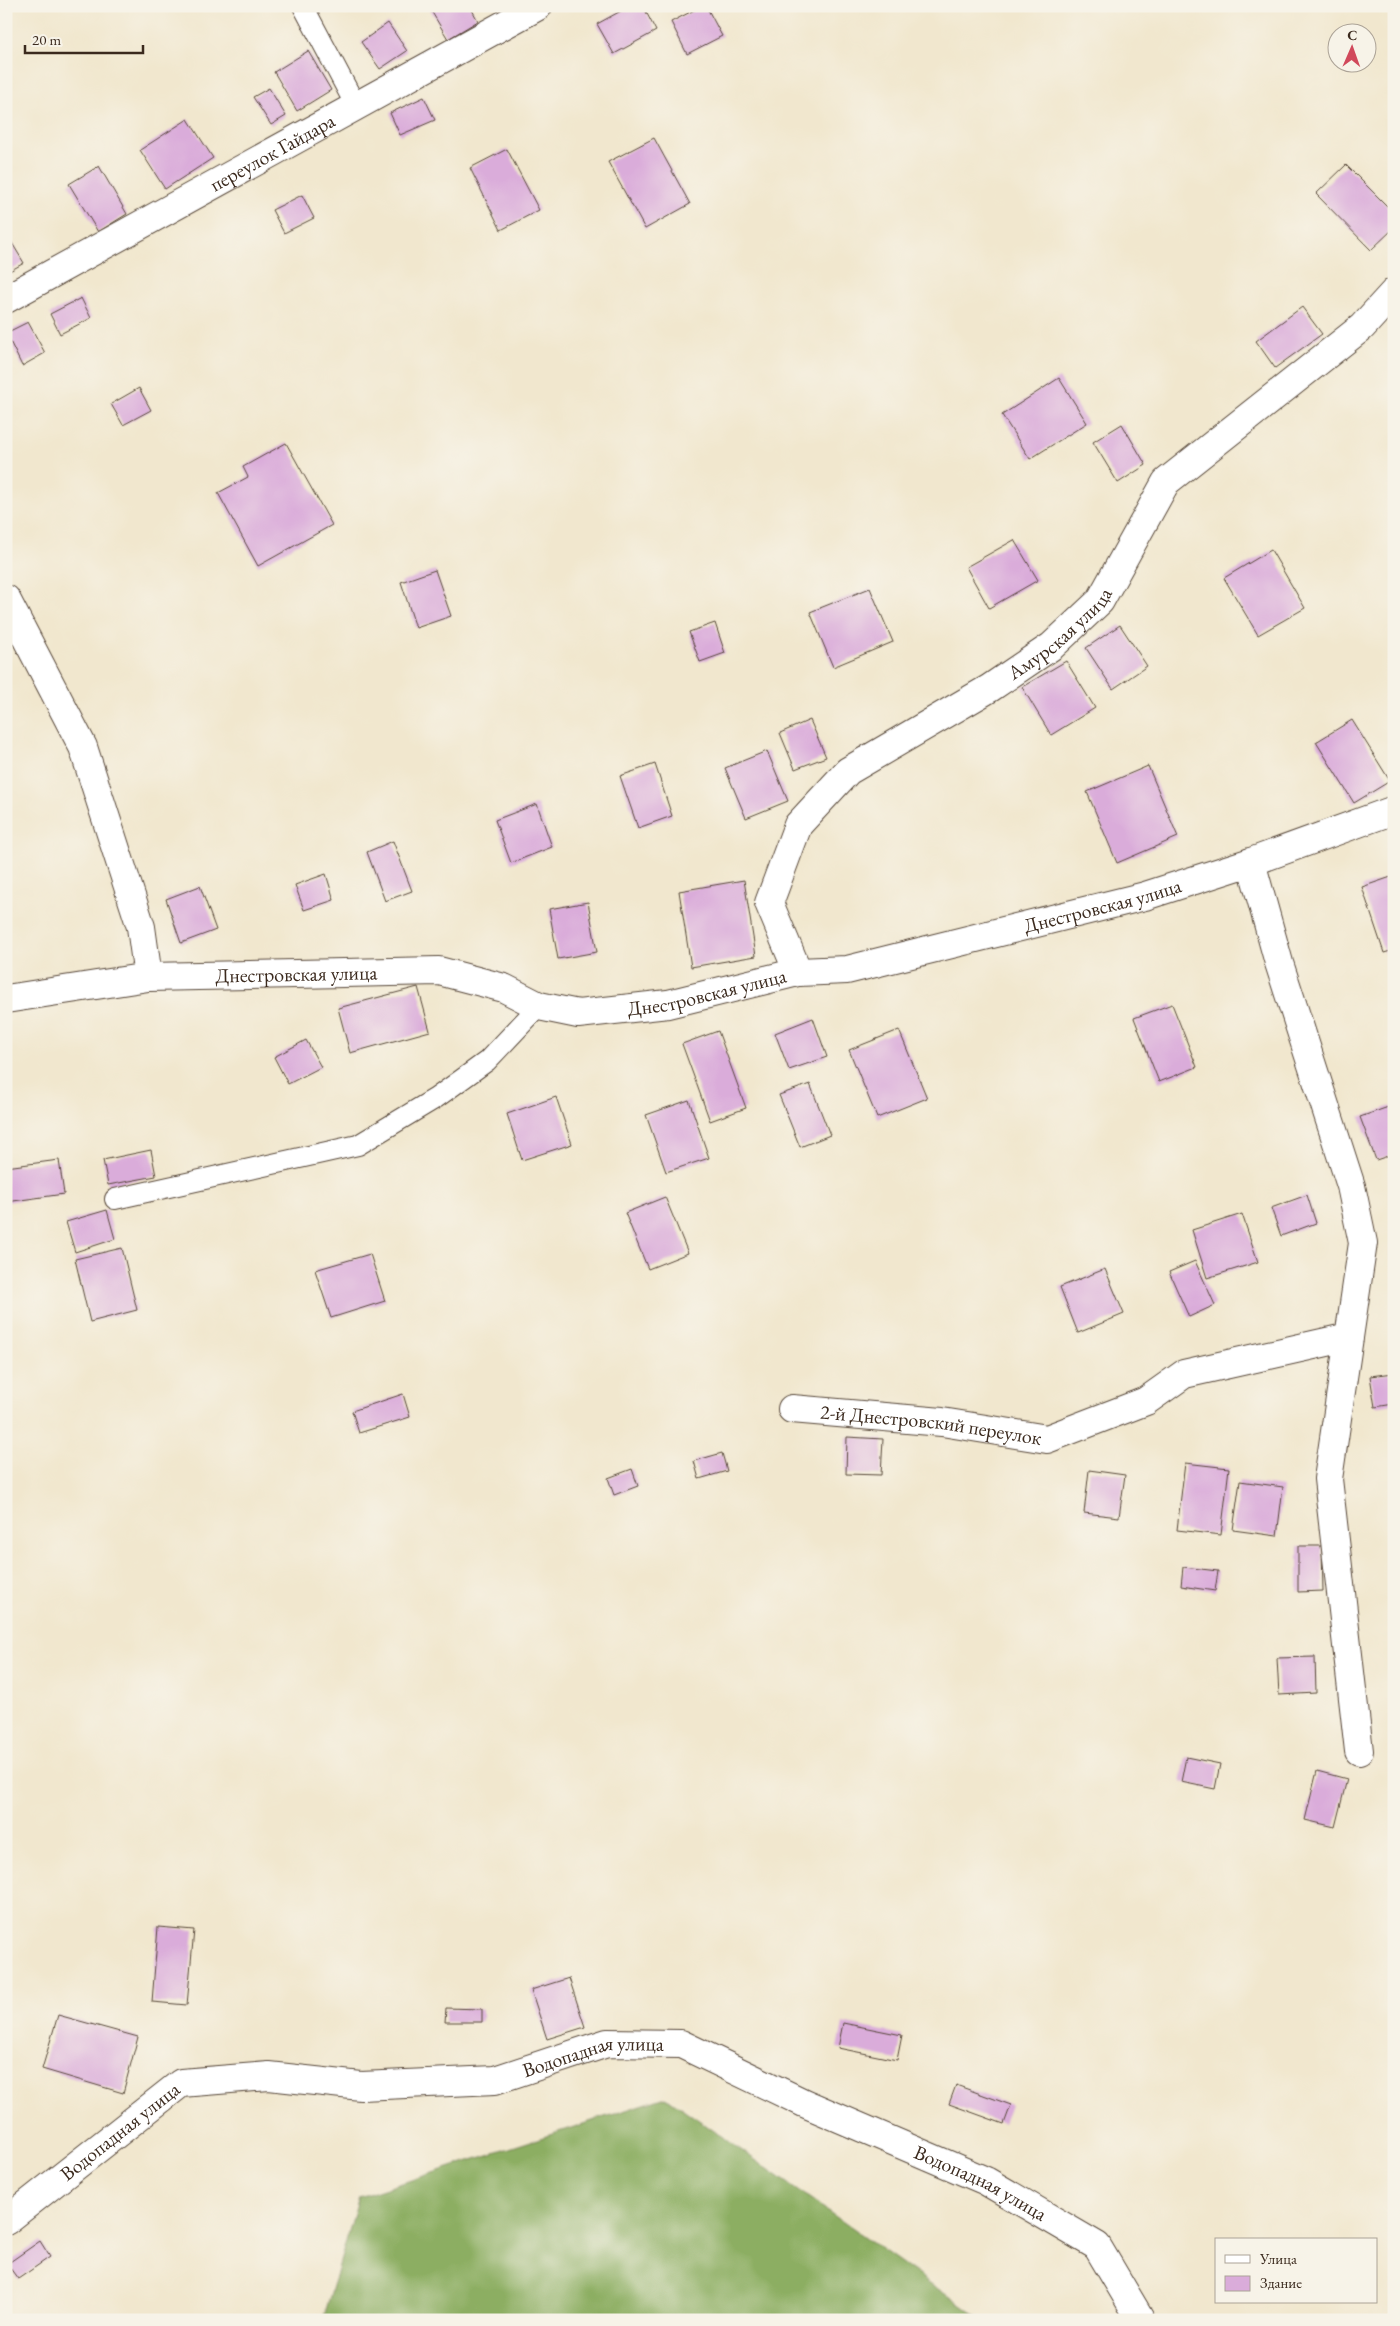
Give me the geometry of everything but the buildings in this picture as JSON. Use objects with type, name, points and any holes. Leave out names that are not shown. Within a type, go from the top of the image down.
[{"type":"street","name":"переулок Гайдара","points":[[6,299],[538,6]]},
{"type":"street","name":"Амурская улица","points":[[798,972],[770,903],[798,825],[848,771],[990,688],[1052,646],[1100,601],[1166,482],[1362,326],[1394,292]]},
{"type":"street","points":[[6,599],[83,747],[141,927],[148,977]]},
{"type":"street","name":"Днестровская улица","points":[[6,999],[148,977],[439,971],[504,988],[539,1006],[578,1014],[668,1004],[798,972],[847,970],[1145,896],[1251,862],[1394,810]]},
{"type":"street","points":[[1251,862],[1279,963],[1352,1186],[1363,1243],[1328,1479],[1359,1751]]},
{"type":"street","name":"2-й Днестровский переулок","points":[[792,1408],[942,1422],[1047,1439],[1146,1400],[1184,1374],[1349,1337]]},
{"type":"street","name":"Водопадная улица","points":[[6,2221],[181,2083],[269,2076],[361,2086],[495,2080],[607,2043],[681,2044],[804,2103],[986,2181],[1097,2246],[1141,2320]]},
{"type":"lane","points":[[303,6],[356,106]]},
{"type":"lane","points":[[115,1199],[358,1145],[436,1098],[488,1061],[539,1006]]},
{"type":"green space","points":[[666,2097],[982,2320],[323,2320],[359,2197]]}]
